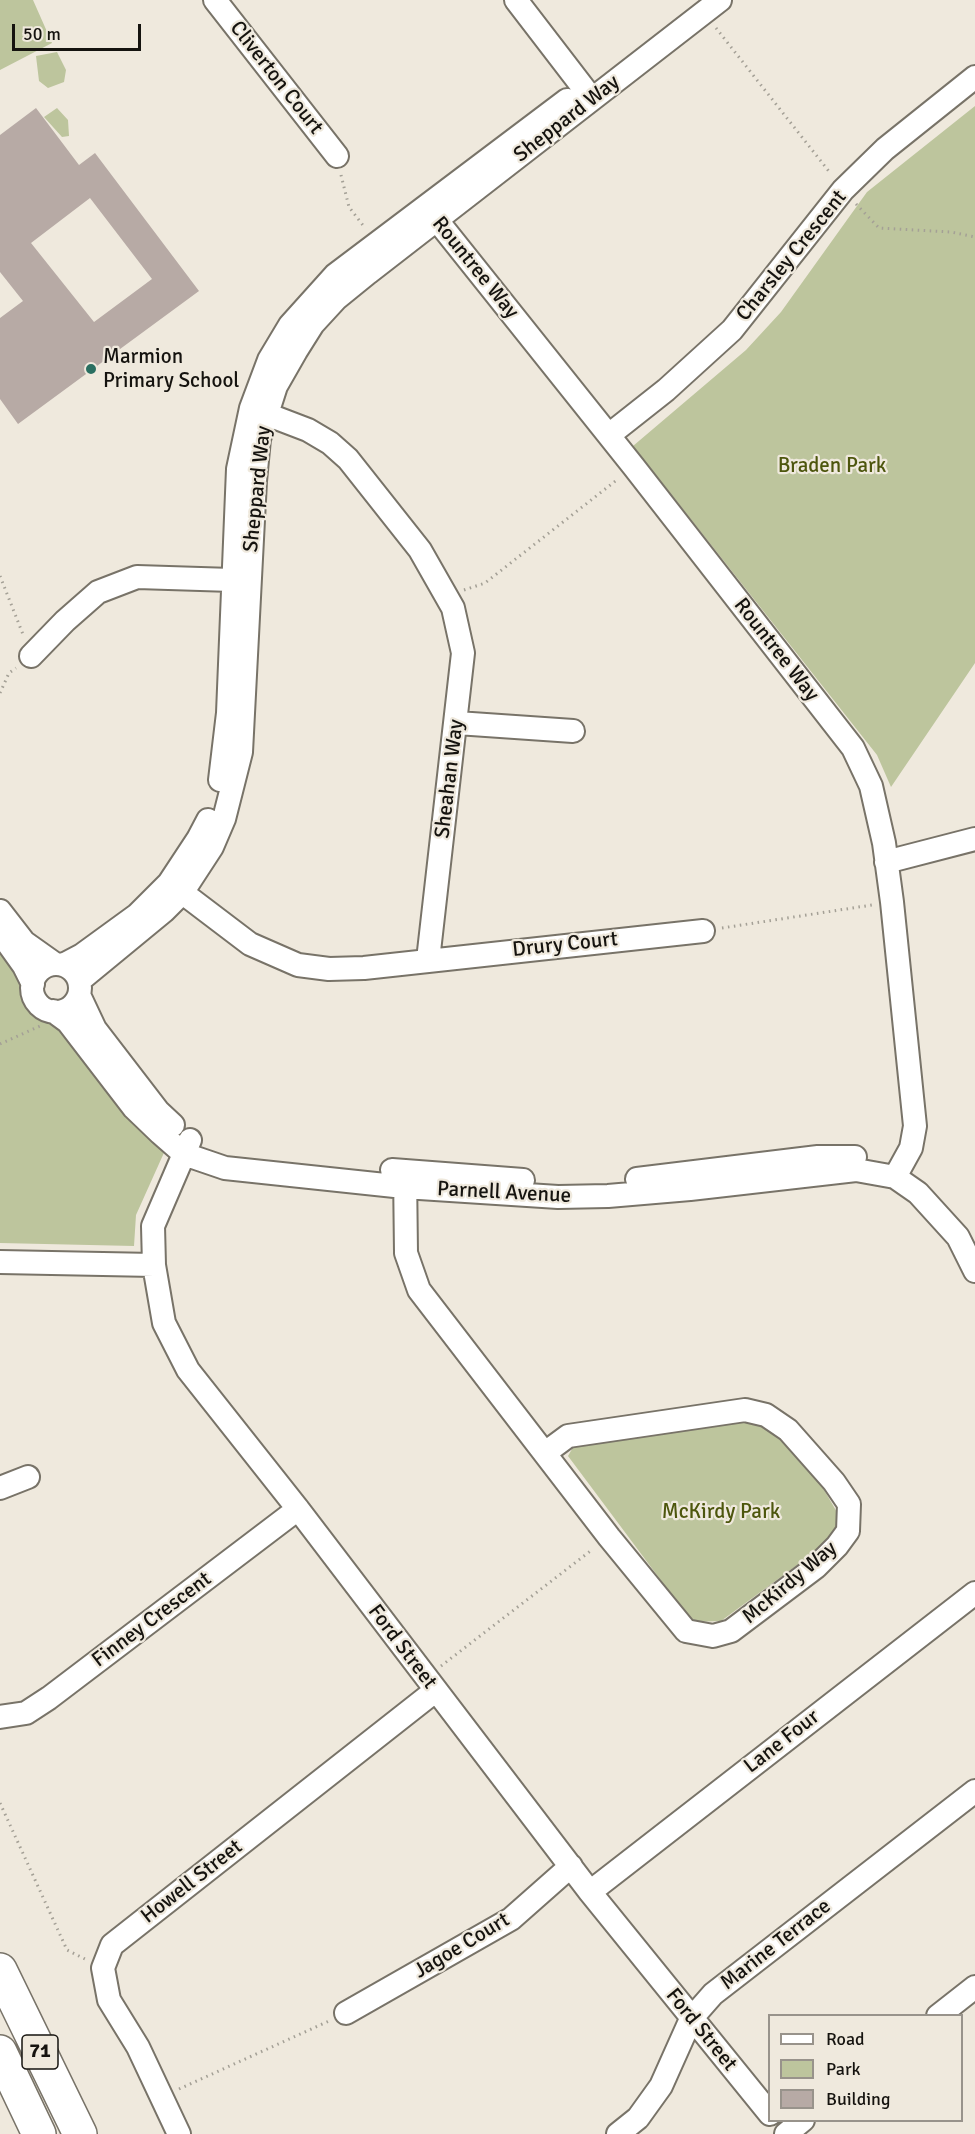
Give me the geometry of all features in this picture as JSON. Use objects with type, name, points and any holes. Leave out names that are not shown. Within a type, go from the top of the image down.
[{"type":"highway","name":"71","points":[[0,1970],[80,2134]]},
{"type":"highway","name":"71","points":[[0,2052],[39,2134]]},
{"type":"street","name":"Cliverton Court","points":[[215,0],[337,156]]},
{"type":"street","points":[[516,0],[588,93]]},
{"type":"street","name":"Sheppard Way","points":[[79,988],[164,912],[198,839],[218,788],[228,713],[238,469],[259,411],[269,360],[290,325],[315,295],[336,275],[431,213],[707,4]]},
{"type":"street","name":"Charsley Crescent","points":[[609,435],[674,383],[732,330],[843,190],[885,149],[975,77]]},
{"type":"street","name":"Rountree Way","points":[[431,213],[634,466],[853,748],[871,786],[892,902],[915,1126],[911,1148],[898,1173]]},
{"type":"street","name":"Sheppard Way","points":[[59,964],[112,935],[176,888],[212,847],[224,819],[241,752],[255,481],[260,439],[259,411]]},
{"type":"street","name":"Sheahan Way","points":[[259,411],[308,430],[330,443],[348,459],[420,550],[448,596],[463,653],[457,723],[428,960]]},
{"type":"street","points":[[31,656],[65,621],[98,592],[137,577],[232,580]]},
{"type":"street","points":[[457,723],[573,731]]},
{"type":"street","points":[[886,862],[975,839]]},
{"type":"street","points":[[176,888],[250,944],[298,965],[328,969],[364,968],[428,960]]},
{"type":"street","name":"Parnell Avenue","points":[[0,911],[24,942],[59,964],[70,968],[95,1029],[188,1147]]},
{"type":"street","name":"Drury Court","points":[[428,960],[703,931]]},
{"type":"street","name":"Parnell Avenue","points":[[0,932],[24,966],[33,984],[35,999],[46,1009],[62,1018],[134,1108],[188,1147],[225,1168],[404,1180],[612,1182],[819,1157],[861,1156],[931,1187],[957,1214],[975,1239]]},
{"type":"street","points":[[33,984],[40,970],[59,964]]},
{"type":"street","points":[[62,1018],[79,988]]},
{"type":"street","name":"Ford Street","points":[[188,1147],[153,1226],[154,1265],[165,1323],[188,1370],[298,1509],[590,1892],[768,2112]]},
{"type":"street","name":"Parnell Avenue","points":[[898,1173],[958,1236],[975,1271]]},
{"type":"street","name":"McKirdy Way","points":[[404,1180],[406,1253],[419,1290],[609,1537],[686,1631],[713,1636],[731,1631],[823,1560],[848,1531],[849,1504],[834,1482],[788,1430],[766,1415],[745,1410],[568,1436],[545,1453]]},
{"type":"street","points":[[0,1262],[154,1265]]},
{"type":"street","points":[[0,1488],[28,1477]]},
{"type":"street","name":"Finney Crescent","points":[[0,1716],[26,1713],[49,1698],[298,1509]]},
{"type":"street","name":"Lane Four","points":[[590,1892],[975,1593]]},
{"type":"street","name":"Howell Street","points":[[103,1968],[112,1945],[430,1684]]},
{"type":"street","name":"Marine Terrace","points":[[618,2134],[638,2118],[661,2086],[691,2019],[713,1994],[975,1791]]},
{"type":"street","name":"Jagoe Court","points":[[346,2013],[511,1919],[570,1866]]},
{"type":"street","points":[[103,1968],[110,2000],[138,2046],[179,2134]]},
{"type":"street","points":[[941,2014],[975,1987]]},
{"type":"street","points":[[775,2122],[786,2134],[802,2122]]},
{"type":"path","points":[[707,4],[843,190],[879,228],[951,232],[975,237]]},
{"type":"path","points":[[337,156],[349,207],[371,235]]},
{"type":"path","points":[[448,596],[485,583],[634,466]]},
{"type":"path","points":[[0,576],[31,656],[9,673],[0,693]]},
{"type":"path","points":[[703,931],[892,902]]},
{"type":"path","points":[[0,1044],[39,1025],[53,1037],[62,1018]]},
{"type":"path","points":[[430,1684],[609,1537]]},
{"type":"path","points":[[0,1803],[67,1950],[103,1968]]},
{"type":"path","points":[[161,2097],[346,2013]]},
{"type":"green space","points":[[0,0],[33,0],[52,43],[0,70]]},
{"type":"green space","points":[[57,52],[66,70],[64,82],[48,88],[39,81],[36,56]]},
{"type":"green space","name":"Braden Park","points":[[975,106],[975,663],[891,787],[877,755],[633,446],[746,350],[781,312],[867,192]]},
{"type":"green space","points":[[57,108],[68,120],[69,136],[62,137],[44,117]]},
{"type":"green space","points":[[0,952],[136,1120],[167,1146],[136,1215],[134,1246],[0,1243]]},
{"type":"green space","name":"McKirdy Park","points":[[738,1420],[770,1427],[819,1481],[838,1514],[834,1538],[721,1621],[692,1622],[568,1456],[575,1444]]},
{"type":"building","points":[[36,108],[79,165],[95,153],[199,291],[18,424],[0,399],[0,318],[23,301],[0,272],[0,135]],"holes":[[[90,198],[152,279],[94,322],[31,243]]]},
{"type":"place","name":"Marmion Primary School","points":[[91,369]]}]
